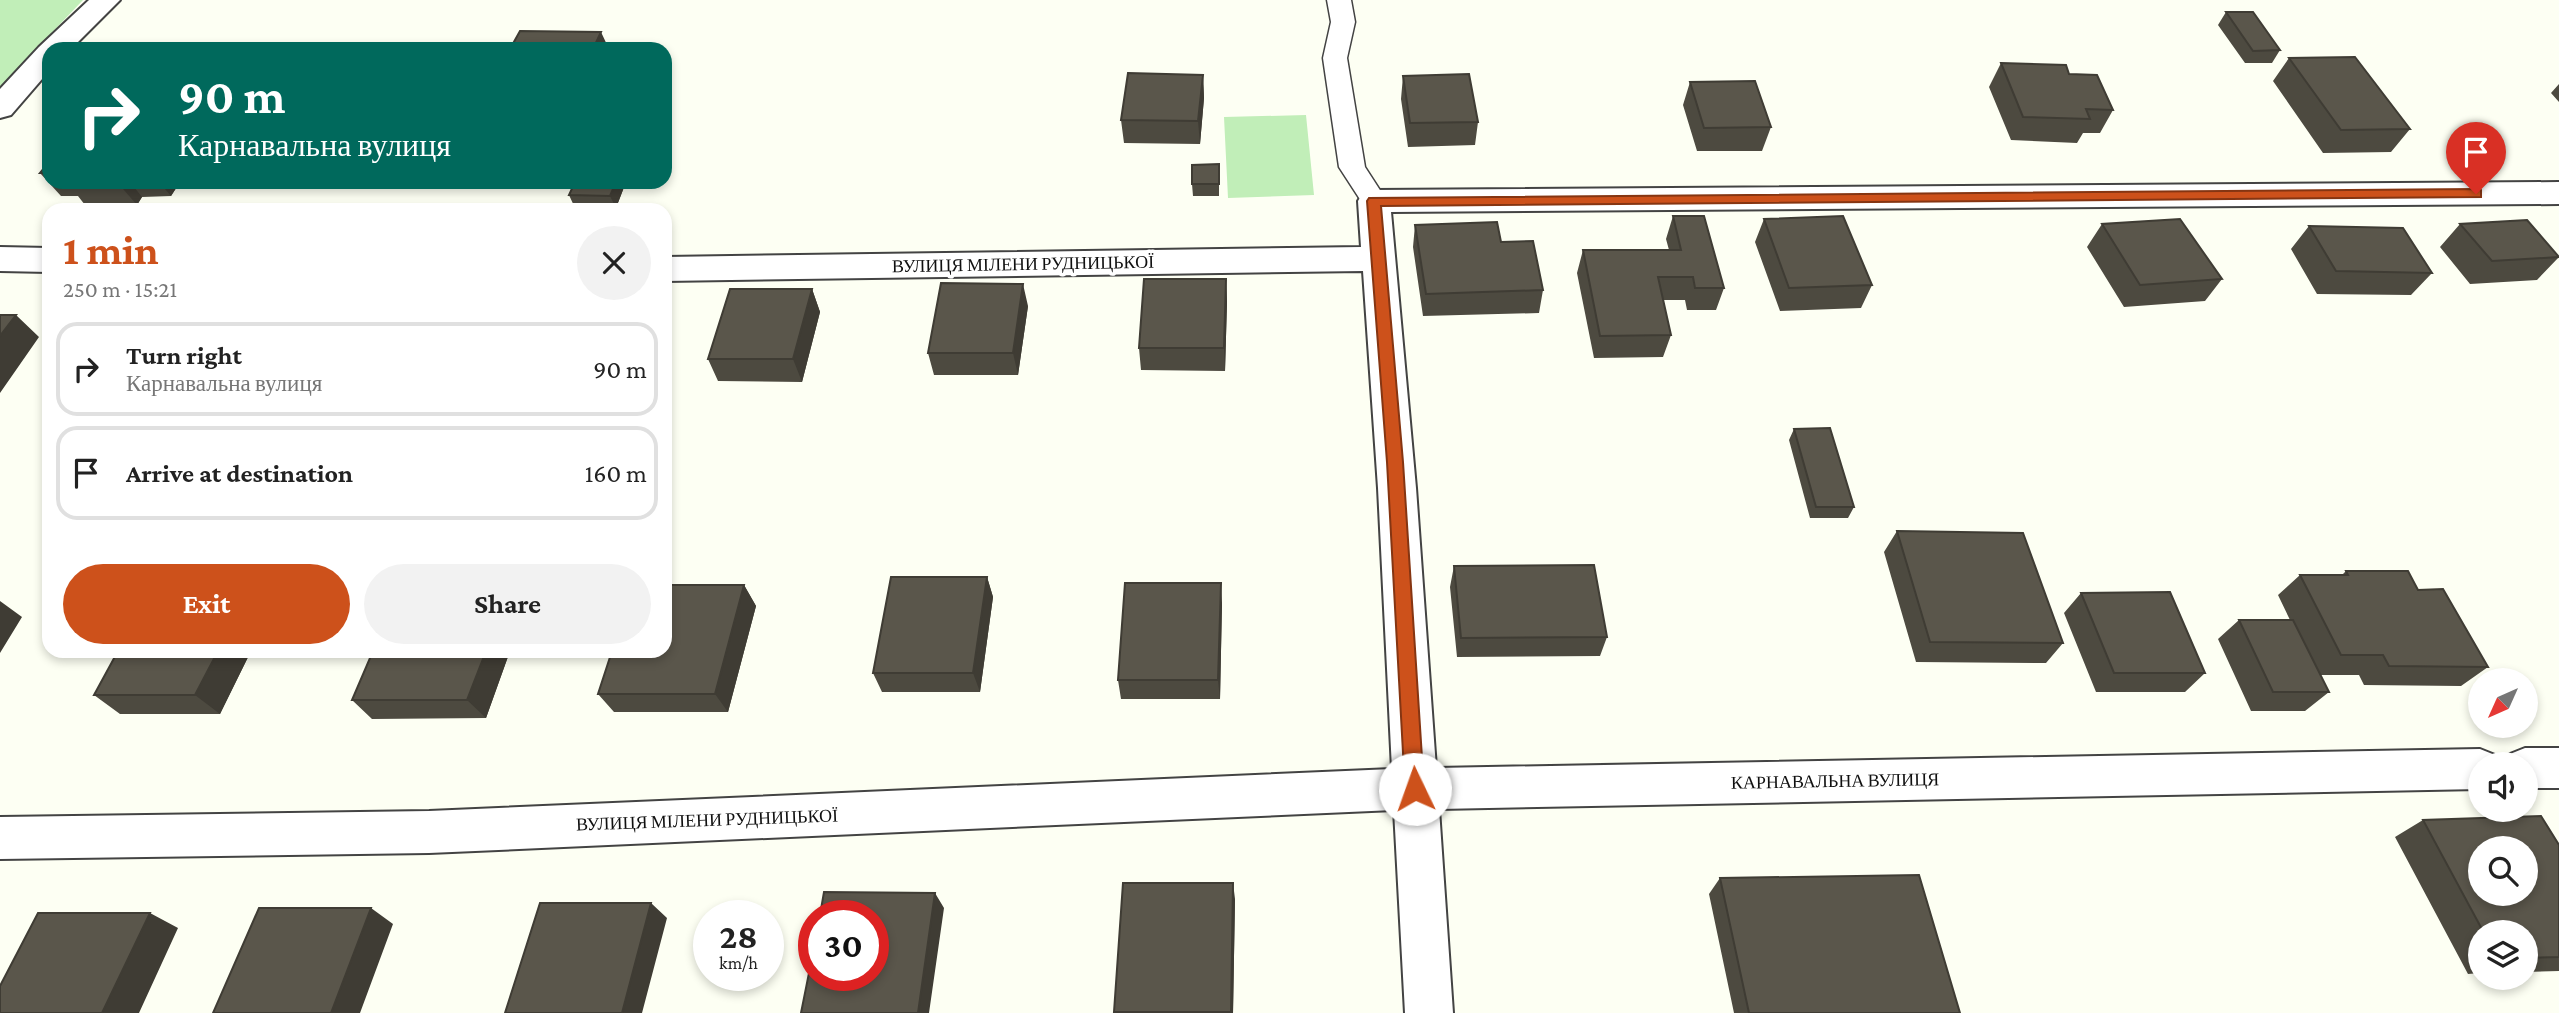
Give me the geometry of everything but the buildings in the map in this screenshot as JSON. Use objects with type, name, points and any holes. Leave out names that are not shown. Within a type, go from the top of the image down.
[{"type":"street","points":[[61,42],[106,0]]},
{"type":"street","points":[[0,108],[42,61]]},
{"type":"street","points":[[1429,1013],[1374,201],[2559,193]]},
{"type":"street","points":[[0,258],[42,260]]},
{"type":"street","name":"ВУЛИЦЯ МІЛЕНИ РУДНИЦЬКОЇ","points":[[672,269],[1380,260]]},
{"type":"street","points":[[2538,768],[2559,768]]},
{"type":"street","name":"КАРНАВАЛЬНА ВУЛИЦЯ","points":[[1415,789],[2468,769]]},
{"type":"street","name":"ВУЛИЦЯ МІЛЕНИ РУДНИЦЬКОЇ","points":[[0,838],[429,832],[1415,789]]},
{"type":"lane","points":[[1339,0],[1343,22],[1335,58],[1352,167],[1374,201]]},
{"type":"green space","points":[[0,0],[83,0],[42,42],[0,87]]},
{"type":"green space","points":[[1306,115],[1314,195],[1228,198],[1224,117]]},
{"type":"route","points":[[1415,789],[1395,462],[1374,201],[2476,194]]}]
